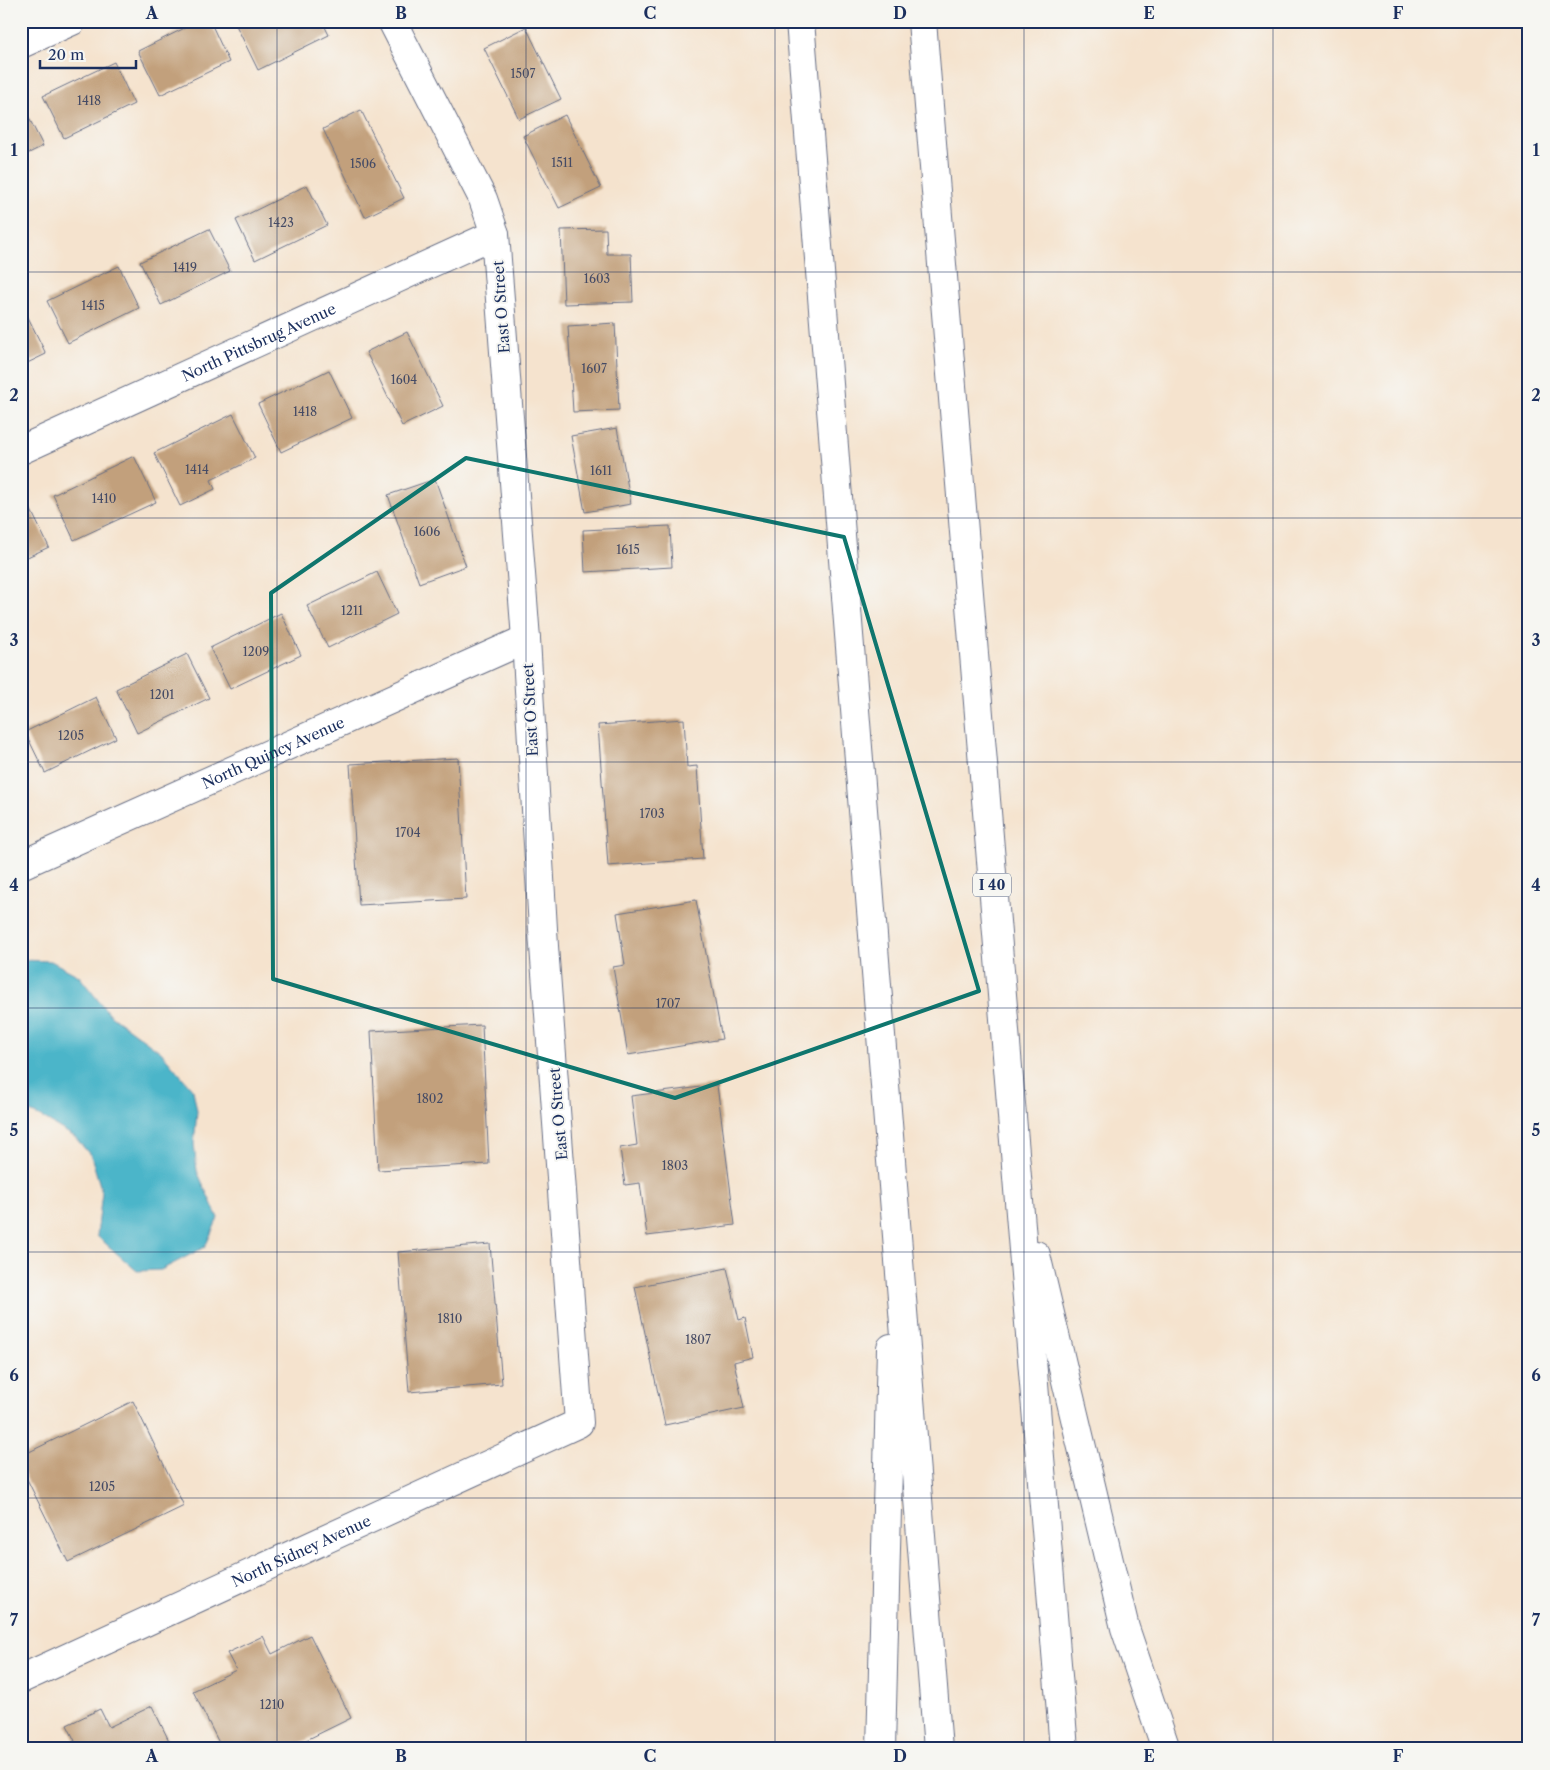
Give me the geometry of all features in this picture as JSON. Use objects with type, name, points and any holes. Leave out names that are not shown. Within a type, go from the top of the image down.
[{"type":"main road","points":[[21,44],[72,21]]},
{"type":"main road","name":"East O Street","points":[[392,21],[484,199],[495,234],[526,639],[544,946],[579,1423]]},
{"type":"main road","points":[[800,21],[938,1749]]},
{"type":"main road","name":"I 40","points":[[922,21],[1064,1749]]},
{"type":"main road","name":"North Pittsbrug Avenue","points":[[21,450],[495,234]]},
{"type":"main road","name":"North Quincy Avenue","points":[[21,865],[526,639]]},
{"type":"main road","points":[[1015,1165],[1125,1628],[1166,1749]]},
{"type":"main road","points":[[881,1749],[895,1199]]},
{"type":"main road","name":"North Sidney Avenue","points":[[21,1679],[579,1423]]},
{"type":"highlighted area","points":[[466,458],[844,537],[979,991],[675,1098],[273,979],[271,593]]},
{"type":"water","points":[[21,960],[51,961],[79,976],[109,1014],[161,1052],[193,1090],[197,1111],[194,1144],[197,1171],[218,1218],[205,1247],[161,1270],[137,1271],[97,1236],[102,1192],[91,1156],[75,1137],[41,1117],[21,1108]]},
{"type":"building","points":[[199,21],[210,21],[229,62],[160,95],[138,51]]},
{"type":"building","points":[[234,21],[322,21],[329,35],[258,70]]},
{"type":"building","points":[[526,27],[561,99],[519,119],[484,48]]},
{"type":"building","points":[[114,62],[134,104],[64,138],[43,96]]},
{"type":"building","points":[[21,102],[43,146],[21,157]]},
{"type":"building","points":[[361,110],[404,198],[365,217],[323,129]]},
{"type":"building","points":[[565,115],[601,188],[559,208],[523,136]]},
{"type":"building","points":[[307,185],[327,225],[255,260],[236,220]]},
{"type":"building","points":[[209,229],[230,271],[161,305],[140,262]]},
{"type":"building","points":[[606,229],[607,254],[631,254],[633,302],[564,304],[561,230]]},
{"type":"building","points":[[119,266],[139,308],[68,343],[47,301]]},
{"type":"building","points":[[25,311],[46,354],[21,366],[21,313]]},
{"type":"building","points":[[615,323],[619,410],[573,412],[568,326]]},
{"type":"building","points":[[407,332],[443,406],[402,426],[366,352]]},
{"type":"building","points":[[329,370],[352,418],[281,452],[258,404]]},
{"type":"building","points":[[233,414],[255,458],[211,480],[215,489],[180,506],[154,453]]},
{"type":"building","points":[[617,428],[631,504],[585,512],[571,436]]},
{"type":"building","points":[[134,456],[156,502],[74,540],[53,495]]},
{"type":"building","points":[[435,479],[466,566],[419,583],[388,495]]},
{"type":"building","points":[[28,504],[49,547],[21,560],[21,507]]},
{"type":"building","points":[[670,526],[672,567],[585,572],[583,530]]},
{"type":"building","points":[[377,572],[397,614],[328,648],[307,606]]},
{"type":"building","points":[[281,613],[301,655],[230,689],[210,648]]},
{"type":"building","points":[[187,654],[209,698],[137,733],[116,689]]},
{"type":"building","points":[[96,697],[116,738],[45,773],[25,732]]},
{"type":"building","points":[[684,719],[687,767],[697,766],[703,859],[608,866],[598,725]]},
{"type":"building","points":[[458,758],[466,899],[359,905],[350,764]]},
{"type":"building","points":[[696,900],[722,1039],[628,1055],[613,967],[625,965],[617,913]]},
{"type":"building","points":[[482,1025],[489,1164],[378,1170],[371,1031]]},
{"type":"building","points":[[717,1085],[735,1225],[647,1236],[640,1183],[625,1185],[620,1148],[637,1145],[631,1096]]},
{"type":"building","points":[[490,1244],[502,1384],[409,1392],[398,1252]]},
{"type":"building","points":[[727,1268],[739,1320],[745,1318],[753,1357],[734,1362],[744,1408],[665,1425],[635,1287]]},
{"type":"building","points":[[133,1401],[184,1506],[68,1562],[21,1467],[21,1456]]},
{"type":"building","points":[[310,1635],[351,1718],[288,1749],[222,1749],[193,1691],[236,1670],[227,1653],[263,1636],[272,1654]]},
{"type":"building","points":[[152,1706],[173,1749],[60,1749],[75,1741],[67,1725],[100,1709],[109,1727]]}]
